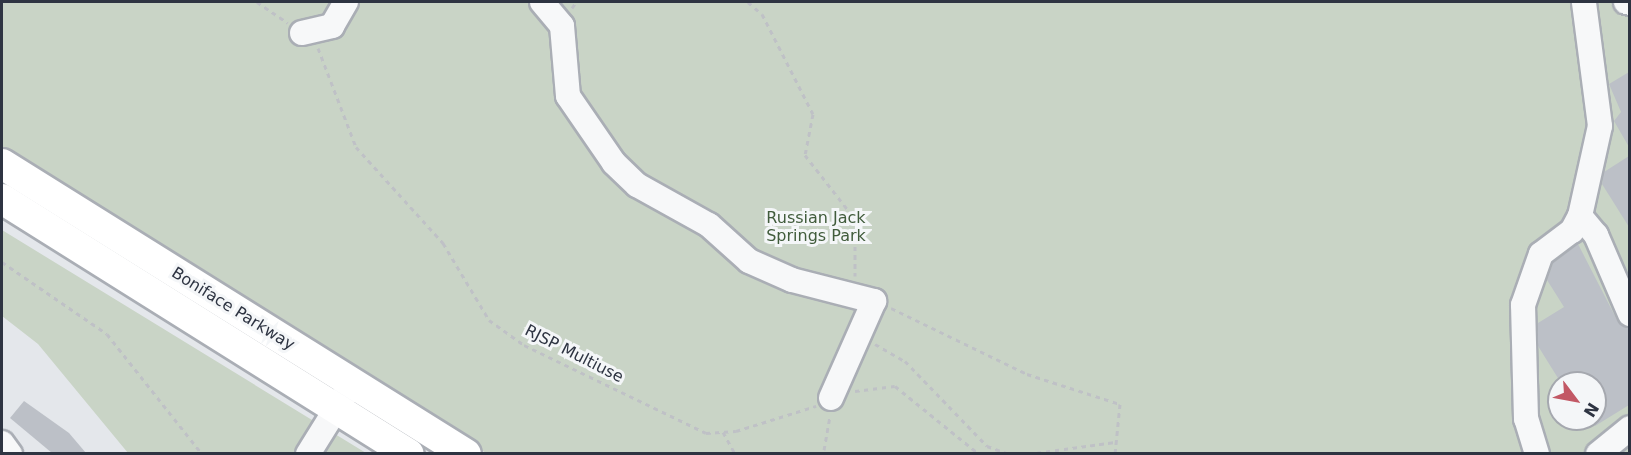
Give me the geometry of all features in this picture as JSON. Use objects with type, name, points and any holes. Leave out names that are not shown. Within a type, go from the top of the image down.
[{"type":"main road","name":"Boniface Parkway","points":[[2,164],[466,453]]},
{"type":"main road","name":"Boniface Parkway","points":[[2,200],[409,453]]},
{"type":"street","points":[[302,33],[332,26],[346,2]]},
{"type":"street","points":[[542,2],[562,26],[568,96],[614,163],[637,184],[710,225],[749,261],[792,280],[865,298],[860,331],[831,398]]},
{"type":"street","points":[[1537,453],[1526,419],[1523,305],[1541,254],[1572,231],[1580,216],[1600,126],[1584,2]]},
{"type":"street","points":[[1580,216],[1599,243],[1617,294],[1629,314]]},
{"type":"street","points":[[308,453],[335,408],[353,384]]},
{"type":"street","points":[[1598,453],[1629,428]]},
{"type":"street","points":[[2,443],[10,453]]},
{"type":"path","name":"RJSP Multiuse","points":[[257,2],[302,33],[320,51],[341,121],[356,147],[443,243],[489,320],[524,345],[586,371],[670,420],[706,433],[723,432],[795,416],[831,398],[876,384],[895,386],[978,453]]},
{"type":"path","points":[[748,2],[762,14],[813,114],[805,155],[855,219],[865,298],[1027,374],[1120,404],[1115,453]]},
{"type":"path","points":[[2,262],[107,334],[202,453]]},
{"type":"path","points":[[860,331],[905,361],[987,446],[1009,453]]},
{"type":"path","points":[[824,450],[830,435],[831,398]]},
{"type":"path","points":[[723,432],[735,453]]},
{"type":"path","points":[[1028,453],[1115,442]]},
{"type":"green space","name":"Russian Jack Springs Park","points":[[2,2],[1629,2],[1629,453],[486,453],[2,151]]},
{"type":"green space","points":[[2,230],[366,453],[128,453],[38,344],[2,316]]},
{"type":"building","points":[[1629,72],[1629,147],[1614,121],[1621,112],[1609,84]]},
{"type":"building","points":[[1629,156],[1629,227],[1602,184],[1604,172]]},
{"type":"building","points":[[1578,244],[1617,320],[1629,328],[1629,405],[1607,419],[1607,371],[1554,371],[1538,346],[1538,323],[1564,307],[1547,280],[1553,263]]},
{"type":"building","points":[[24,401],[69,433],[86,453],[52,453],[10,418]]}]
